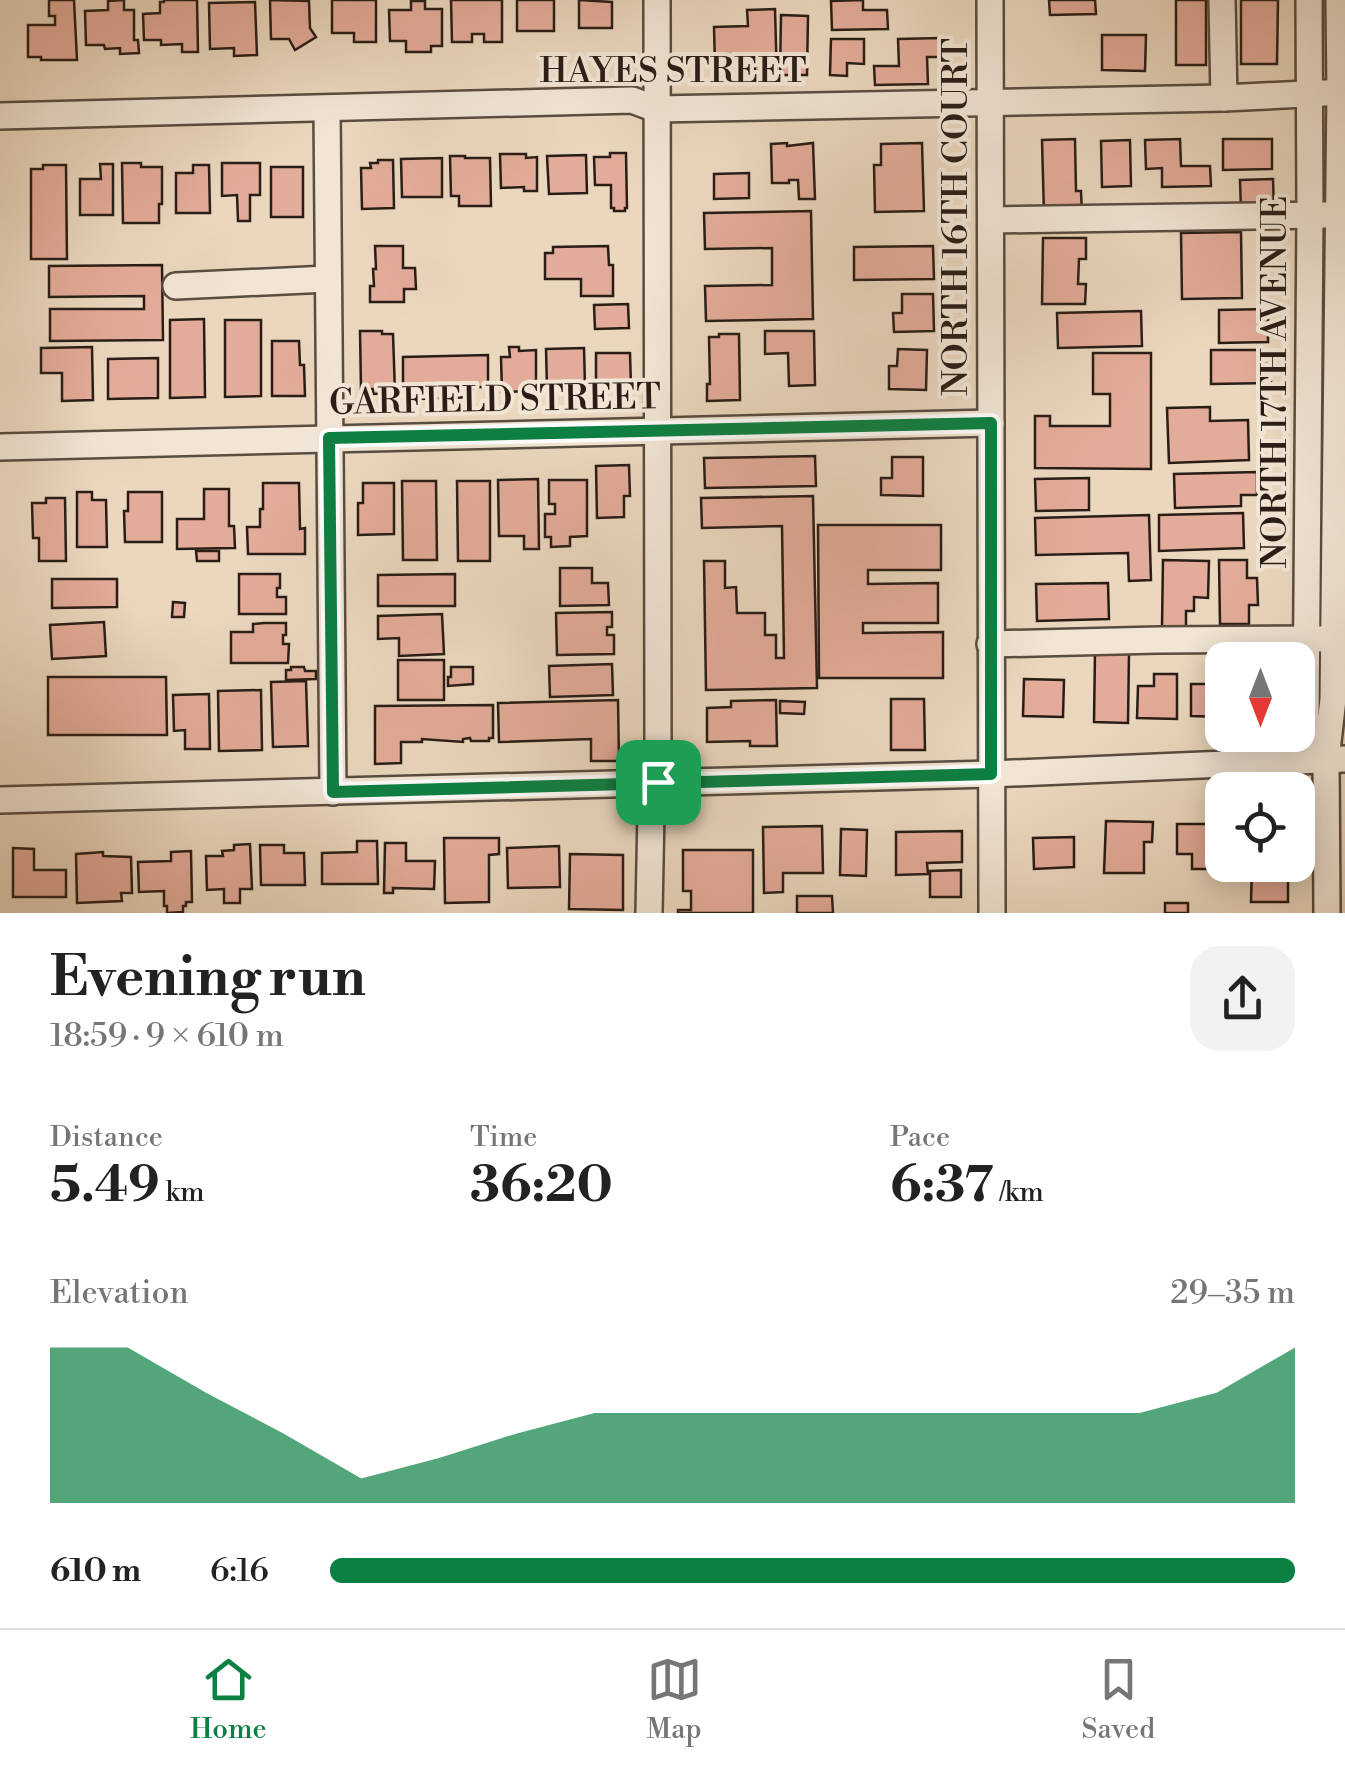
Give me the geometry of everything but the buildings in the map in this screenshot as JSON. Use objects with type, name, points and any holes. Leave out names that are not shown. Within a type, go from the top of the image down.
[{"type":"street","points":[[649,913],[652,811],[658,782],[656,0]]},
{"type":"street","name":"NORTH 16TH COURT","points":[[990,0],[992,913]]},
{"type":"street","points":[[1222,0],[1224,98]]},
{"type":"street","name":"NORTH 17TH AVENUE","points":[[1308,0],[1321,638],[1333,698],[1336,759],[1327,913]]},
{"type":"street","name":"NORTH 17TH AVENUE","points":[[1321,638],[1342,215],[1339,0]]},
{"type":"street","name":"HAYES STREET","points":[[0,116],[632,100],[656,109],[1224,98],[1343,92]]},
{"type":"street","points":[[326,109],[333,792]]},
{"type":"street","points":[[990,220],[1342,215]]},
{"type":"street","points":[[176,286],[328,279]]},
{"type":"street","name":"GARFIELD STREET","points":[[0,447],[991,423]]},
{"type":"street","points":[[990,644],[1321,638]]},
{"type":"street","points":[[0,800],[991,774],[1336,759]]},
{"type":"route","points":[[991,423],[991,774],[658,782],[333,792],[329,438],[991,423]]}]
